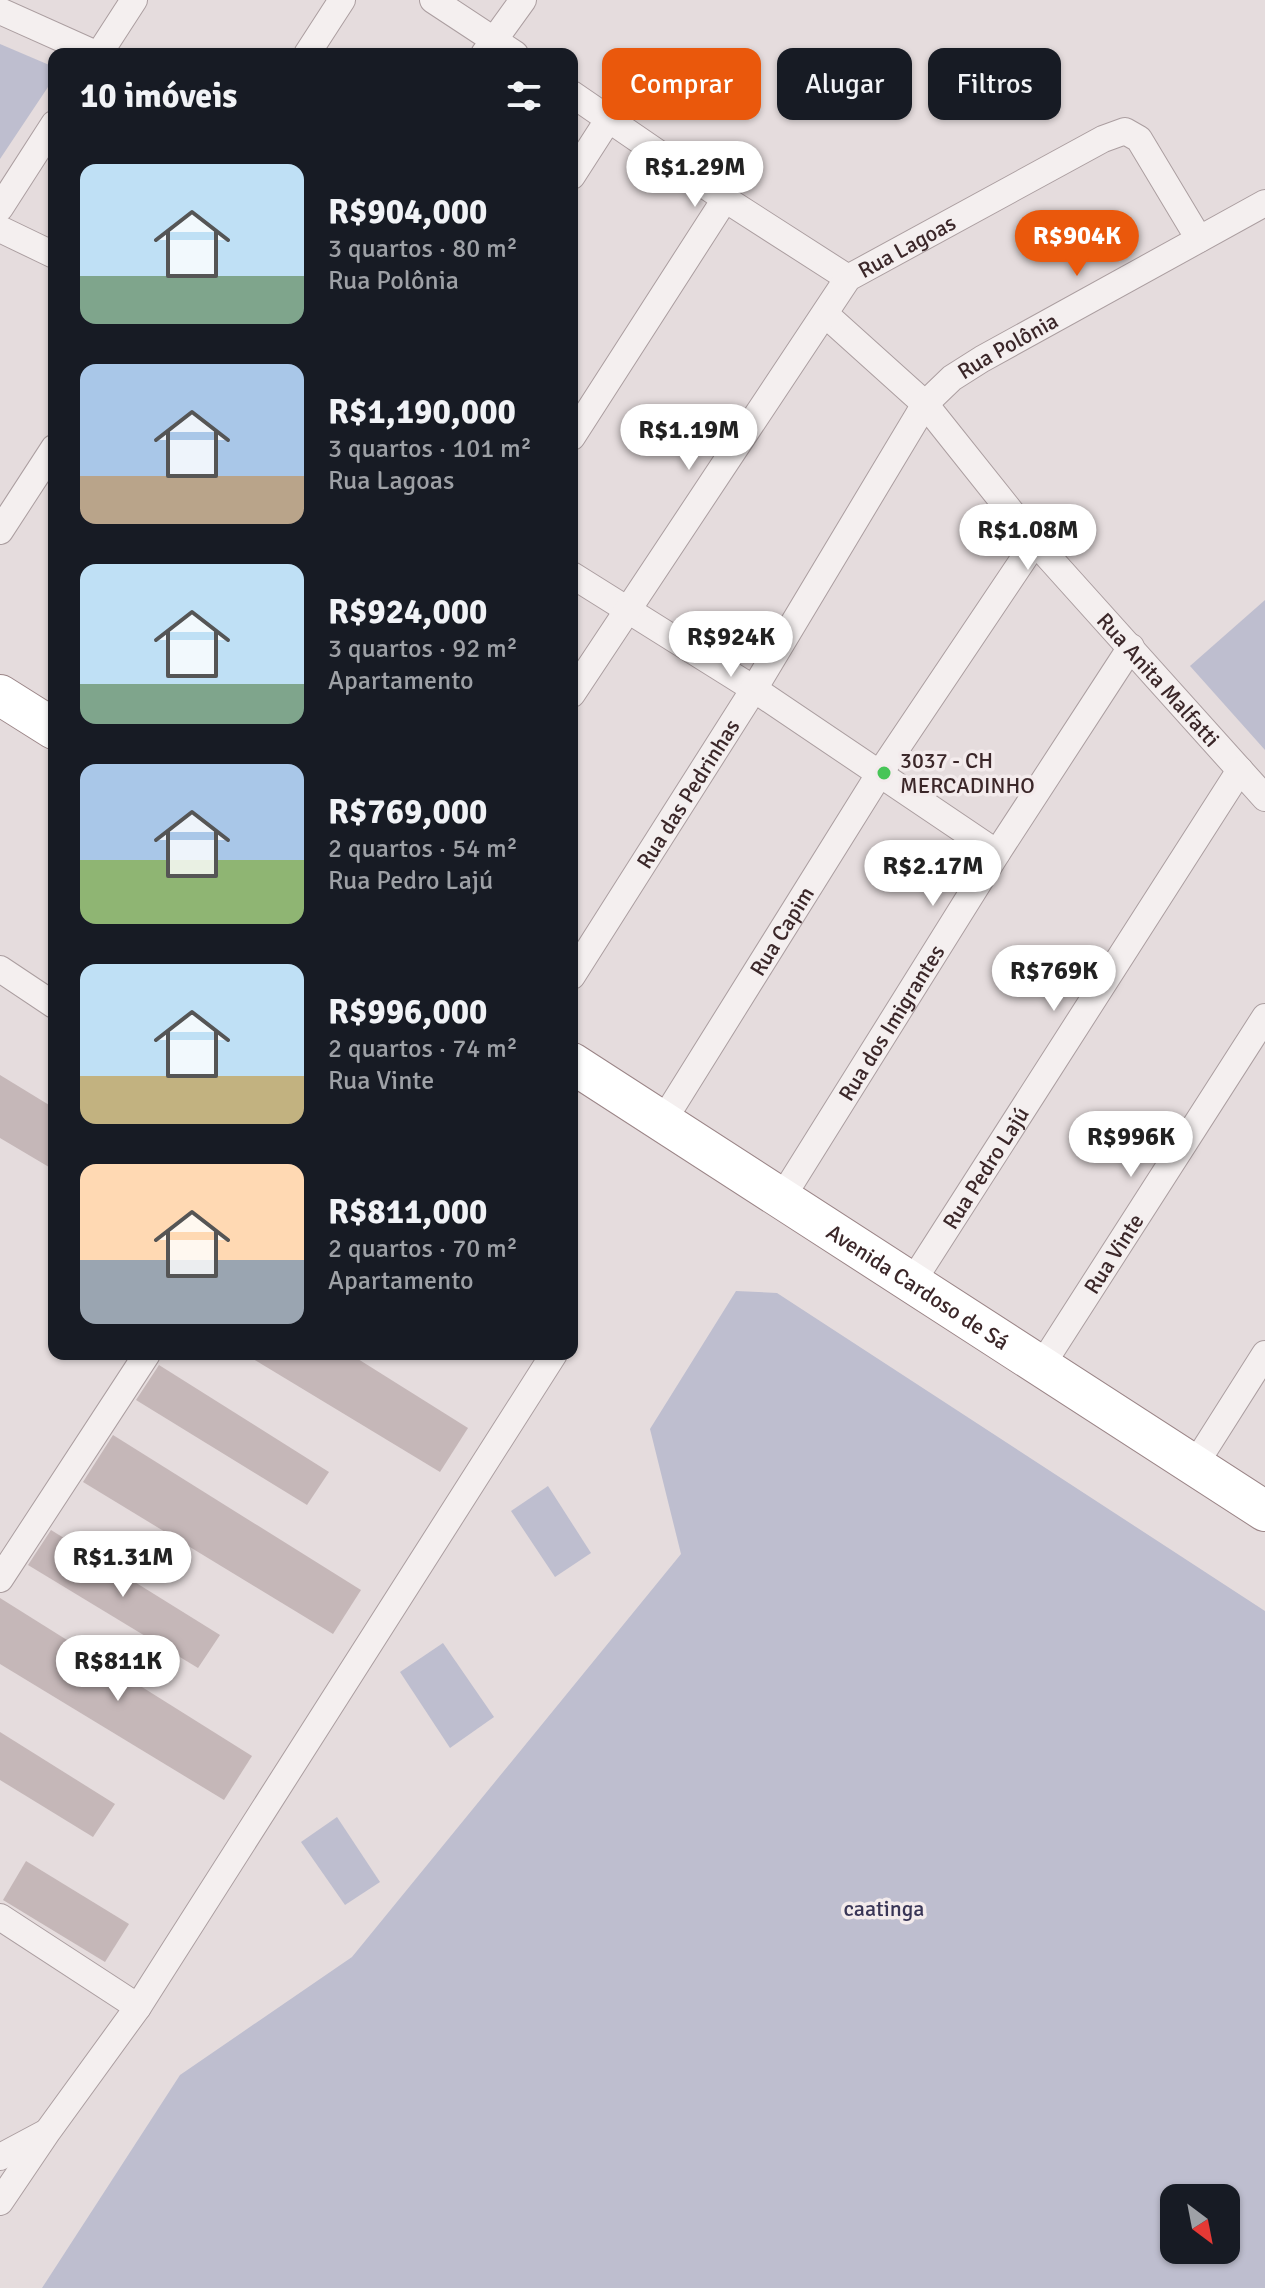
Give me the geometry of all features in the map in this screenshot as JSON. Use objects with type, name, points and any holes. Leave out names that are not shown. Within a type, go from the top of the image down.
[{"type":"highway","points":[[0,695],[48,724]]},
{"type":"highway","name":"Avenida Cardoso de Sá","points":[[578,1067],[1265,1511]]},
{"type":"street","points":[[102,48],[134,0]]},
{"type":"street","points":[[311,48],[342,0]]},
{"type":"street","points":[[433,0],[489,46],[523,0]]},
{"type":"street","points":[[1,6],[86,48]]},
{"type":"street","points":[[578,98],[602,116]]},
{"type":"street","points":[[578,167],[608,120],[848,278]]},
{"type":"street","name":"Rua Lagoas","points":[[578,685],[848,278],[1116,133],[1125,131],[1139,139],[1199,239]]},
{"type":"street","points":[[0,208],[48,133]]},
{"type":"street","points":[[578,428],[725,199]]},
{"type":"street","name":"Rua Polônia","points":[[925,404],[952,378],[982,359],[1265,203]]},
{"type":"street","points":[[0,229],[48,252]]},
{"type":"street","name":"Rua Anita Malfatti","points":[[825,314],[925,404],[1035,542],[1265,798]]},
{"type":"street","name":"Rua das Pedrinhas","points":[[578,967],[754,689],[925,404]]},
{"type":"street","points":[[0,531],[48,457]]},
{"type":"street","name":"Rua Capim","points":[[663,1121],[880,773],[1035,542]]},
{"type":"street","points":[[578,579],[754,689],[997,853]]},
{"type":"street","name":"Rua dos Imigrantes","points":[[781,1199],[997,853],[1131,647]]},
{"type":"street","name":"Rua Pedro Lajú","points":[[911,1284],[1240,770]]},
{"type":"street","points":[[0,969],[48,1001]]},
{"type":"street","name":"Rua Vinte","points":[[1040,1368],[1265,1017]]},
{"type":"street","points":[[1194,1466],[1265,1354]]},
{"type":"street","points":[[0,1579],[143,1360]]},
{"type":"street","points":[[0,2202],[138,2007],[550,1360]]},
{"type":"street","points":[[0,1917],[138,2007]]},
{"type":"street","points":[[0,2157],[48,2131]]},
{"type":"green space","points":[[0,44],[48,64],[48,87],[0,159]]},
{"type":"green space","points":[[1265,600],[1265,750],[1190,666]]},
{"type":"green space","name":"caatinga","points":[[736,1291],[777,1293],[1265,1611],[1265,2288],[42,2288],[180,2075],[352,1957],[681,1554],[650,1429]]},
{"type":"green space","points":[[548,1486],[591,1553],[555,1577],[511,1511]]},
{"type":"green space","points":[[443,1643],[494,1717],[450,1748],[400,1672]]},
{"type":"green space","points":[[337,1817],[380,1882],[345,1905],[301,1842]]},
{"type":"building","points":[[0,1075],[48,1104],[48,1166],[0,1138]]},
{"type":"building","points":[[255,1360],[360,1360],[468,1428],[440,1472]]},
{"type":"building","points":[[159,1365],[329,1472],[307,1505],[136,1400]]},
{"type":"building","points":[[113,1435],[361,1590],[333,1634],[83,1482]]},
{"type":"building","points":[[51,1530],[220,1635],[198,1668],[28,1565]]},
{"type":"building","points":[[0,1598],[252,1756],[224,1800],[0,1664]]},
{"type":"building","points":[[0,1732],[115,1804],[93,1837],[0,1780]]},
{"type":"building","points":[[26,1861],[129,1924],[105,1962],[3,1900]]},
{"type":"place","name":"3037 - CH MERCADINHO","points":[[884,773]]}]
